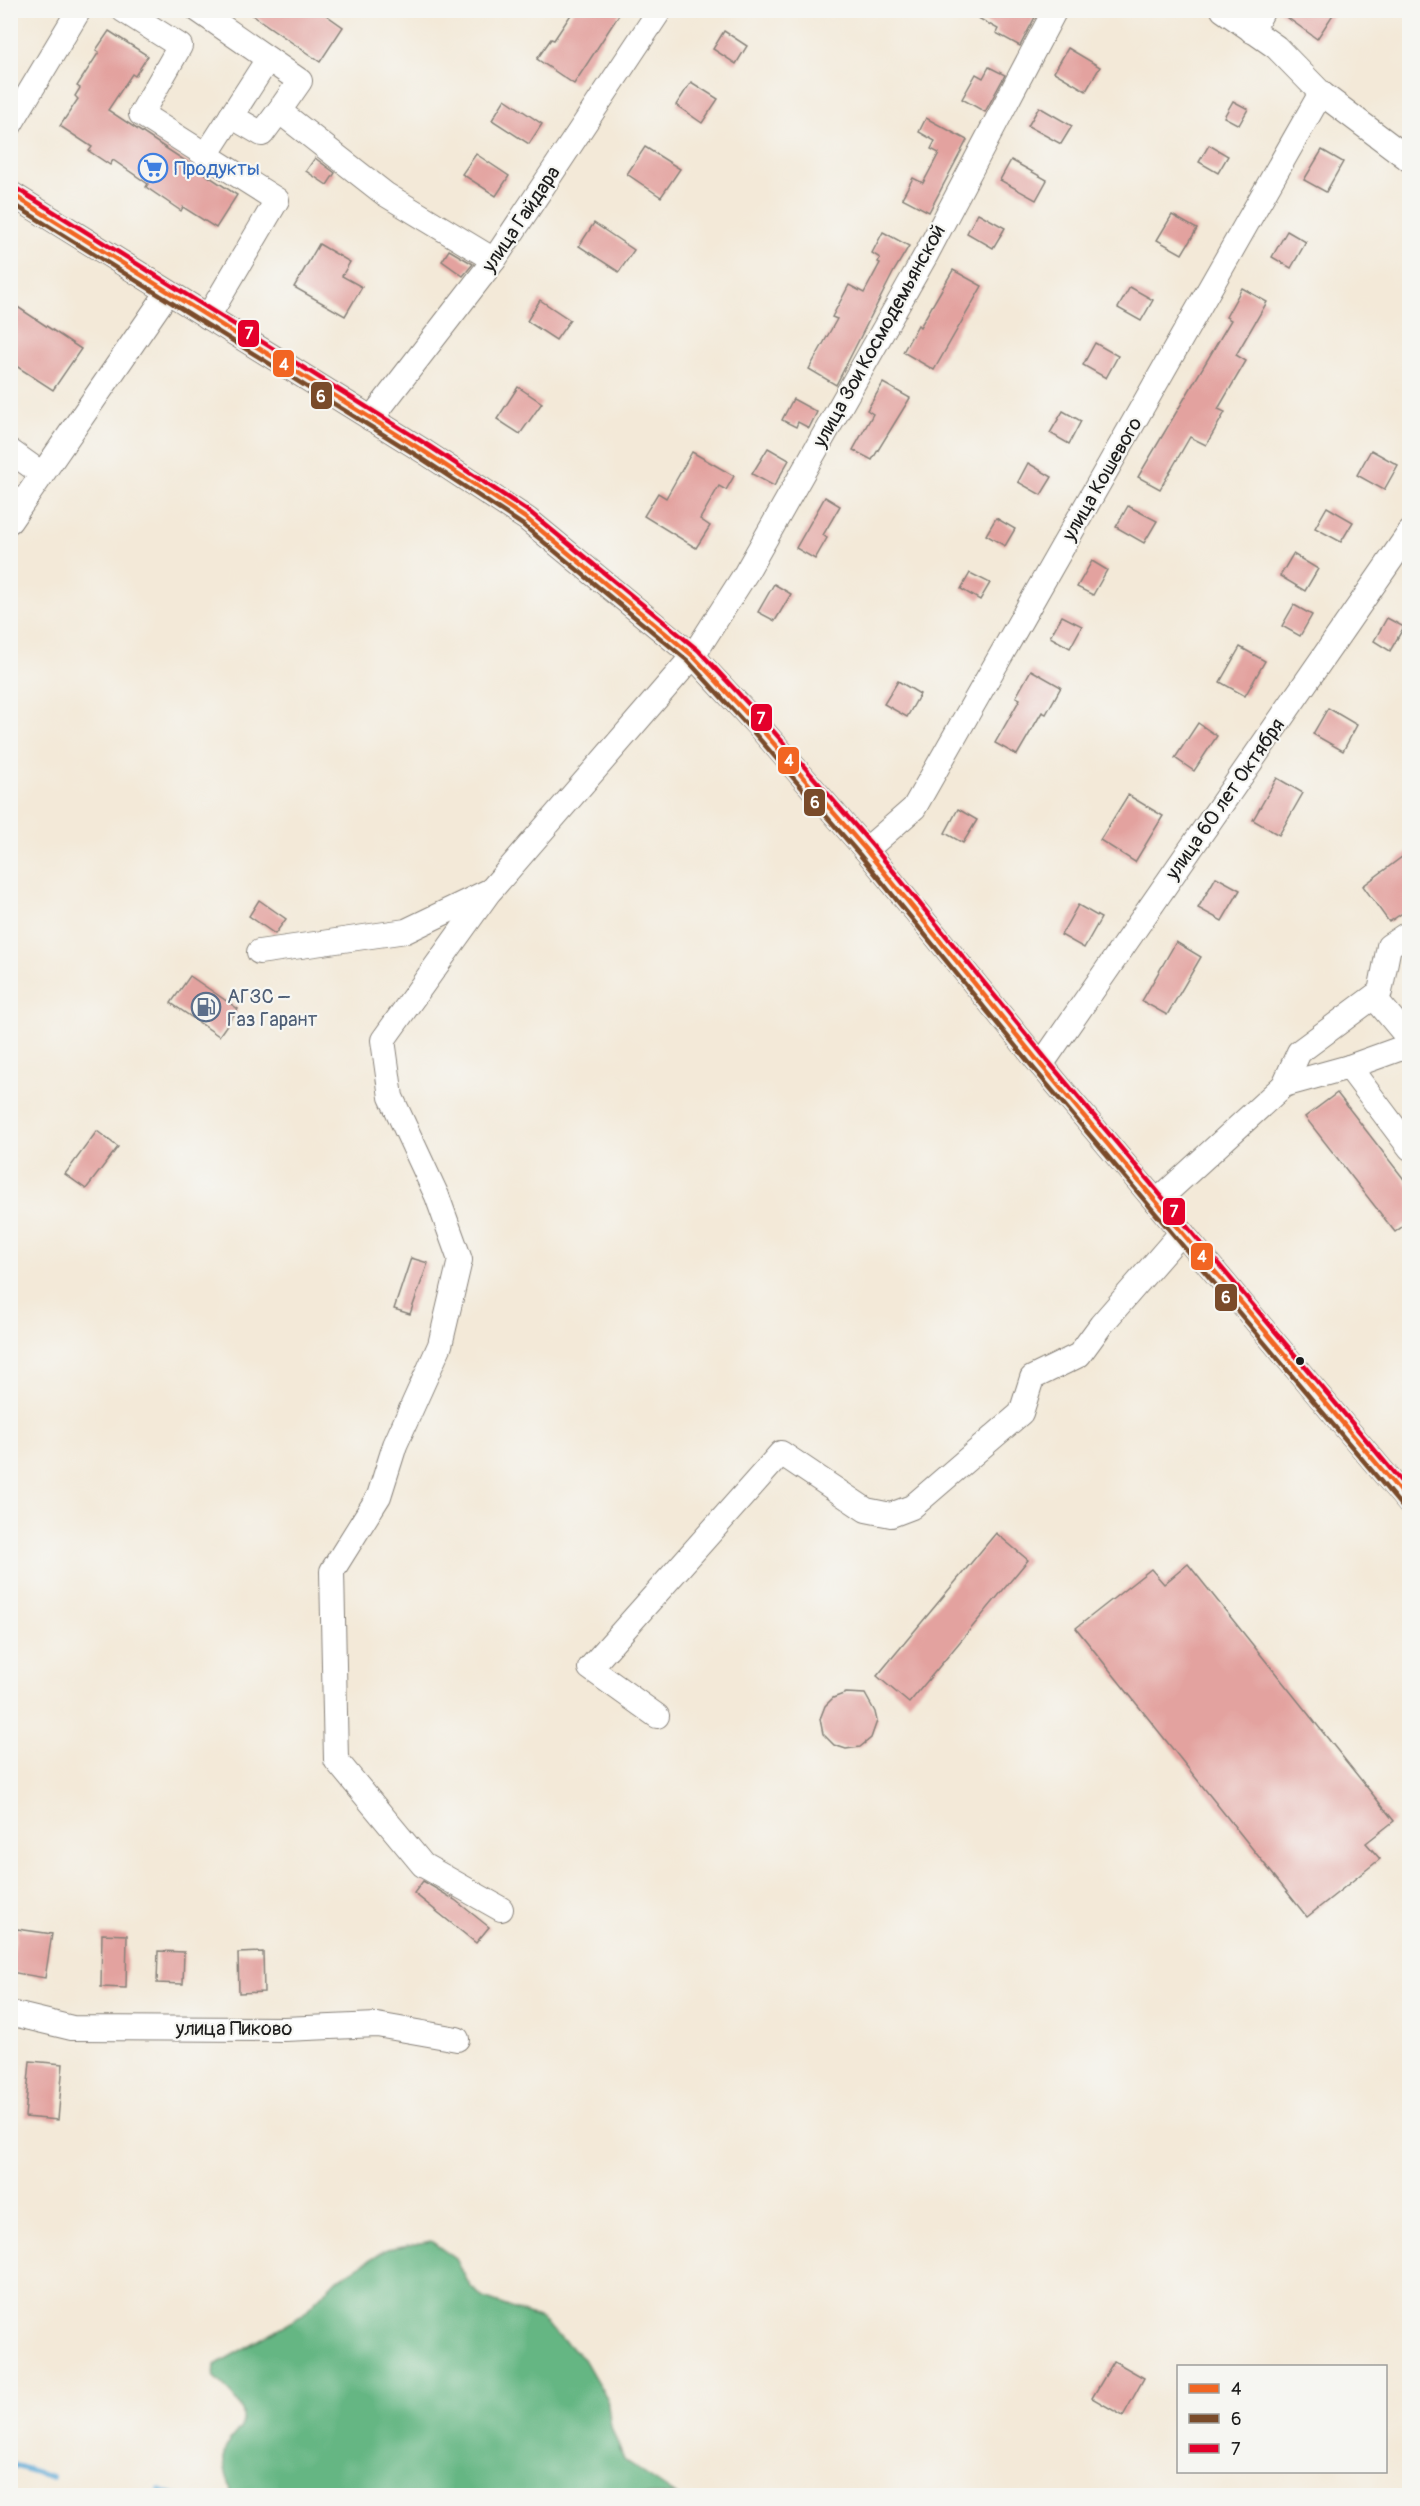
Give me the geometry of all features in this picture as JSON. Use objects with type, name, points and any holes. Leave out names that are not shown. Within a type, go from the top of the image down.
[{"type":"street","points":[[10,125],[79,10]]},
{"type":"street","points":[[123,10],[180,46],[141,114],[277,200],[208,317]]},
{"type":"street","points":[[198,10],[300,81],[262,134],[231,116]]},
{"type":"street","name":"улица Гайдара","points":[[371,419],[494,260],[660,10]]},
{"type":"street","name":"улица Зои Космодемьянской","points":[[501,1909],[423,1865],[336,1760],[332,1571],[379,1496],[395,1445],[440,1345],[459,1260],[437,1196],[391,1097],[383,1040],[491,890],[693,656],[746,573],[927,253],[1055,10]]},
{"type":"street","points":[[1223,10],[1258,21],[1276,47],[1322,93],[1410,160]]},
{"type":"street","points":[[206,155],[268,59]]},
{"type":"street","name":"улица Кошевого","points":[[866,850],[914,808],[1322,93]]},
{"type":"street","points":[[279,111],[385,194],[494,260]]},
{"type":"street","points":[[10,193],[527,519],[693,656],[762,730],[866,850],[1041,1065],[1408,1500]]},
{"type":"street","points":[[10,521],[168,292]]},
{"type":"street","points":[[10,451],[42,474]]},
{"type":"street","name":"улица 60 лет Октября","points":[[1041,1065],[1410,532]]},
{"type":"street","points":[[259,952],[406,931],[491,890]]},
{"type":"street","points":[[1156,1202],[1284,1085],[1299,1052],[1380,992],[1389,946],[1410,932]]},
{"type":"street","points":[[1374,997],[1410,1040]]},
{"type":"street","points":[[1284,1085],[1349,1067],[1410,1045]]},
{"type":"street","points":[[1349,1067],[1410,1149]]},
{"type":"street","points":[[657,1716],[590,1668],[781,1453],[866,1510],[891,1515],[912,1507],[1021,1413],[1032,1378],[1079,1355],[1101,1325],[1182,1233]]},
{"type":"street","name":"улица Пиково","points":[[10,2013],[72,2028],[284,2029],[377,2025],[457,2039]]},
{"type":"green space","points":[[431,2241],[456,2259],[470,2286],[484,2298],[539,2318],[584,2359],[607,2399],[611,2427],[624,2460],[676,2495],[231,2495],[224,2456],[228,2444],[241,2427],[243,2412],[236,2399],[214,2377],[215,2365],[301,2316],[336,2280],[387,2249]]},
{"type":"building","points":[[245,10],[319,10],[343,27],[320,62]]},
{"type":"building","points":[[574,10],[622,10],[574,84],[537,59],[551,39],[554,40]]},
{"type":"building","points":[[964,10],[1024,10],[1035,17],[1020,46],[996,33],[998,29]]},
{"type":"building","points":[[1277,10],[1336,10],[1317,39]]},
{"type":"building","points":[[109,31],[148,56],[135,76],[132,74],[108,110],[237,195],[216,228],[183,207],[181,211],[113,160],[110,165],[89,151],[92,147],[60,126],[78,99],[75,96],[80,88],[77,86],[99,52],[96,50]]},
{"type":"building","points":[[724,31],[747,46],[736,64],[713,49]]},
{"type":"building","points":[[1068,48],[1100,67],[1086,91],[1054,72]]},
{"type":"building","points":[[989,67],[1005,75],[985,112],[962,99],[976,74],[983,78]]},
{"type":"building","points":[[691,82],[718,99],[702,123],[676,105]]},
{"type":"building","points":[[505,99],[542,124],[529,144],[492,120]]},
{"type":"building","points":[[1233,101],[1248,109],[1239,125],[1224,117]]},
{"type":"building","points":[[1039,107],[1072,126],[1061,144],[1028,126]]},
{"type":"building","points":[[926,118],[967,140],[929,212],[902,198],[913,178],[923,183],[939,153],[931,149],[935,141],[919,132]]},
{"type":"building","points":[[1209,145],[1228,156],[1218,173],[1199,162]]},
{"type":"building","points":[[645,147],[680,169],[661,197],[627,174]]},
{"type":"building","points":[[1322,150],[1343,162],[1326,192],[1304,180]]},
{"type":"building","points":[[476,154],[509,176],[496,196],[462,174]]},
{"type":"building","points":[[315,158],[335,173],[327,185],[306,171]]},
{"type":"building","points":[[1011,160],[1047,180],[1036,200],[1000,180]]},
{"type":"building","points":[[978,213],[1005,228],[993,248],[967,233]]},
{"type":"building","points":[[1172,215],[1197,229],[1182,254],[1157,240]]},
{"type":"building","points":[[594,223],[634,250],[619,272],[579,246]]},
{"type":"building","points":[[1287,231],[1306,242],[1291,268],[1272,257]]},
{"type":"building","points":[[883,232],[909,246],[836,385],[809,369],[837,319],[832,317],[849,285],[864,293],[880,263],[878,262],[880,258],[872,253]]},
{"type":"building","points":[[319,244],[350,262],[342,276],[362,287],[345,316],[294,287]]},
{"type":"building","points":[[449,250],[473,264],[463,276],[442,261]]},
{"type":"building","points":[[953,270],[982,286],[934,370],[903,352]]},
{"type":"building","points":[[1130,287],[1153,300],[1141,321],[1118,308]]},
{"type":"building","points":[[1242,288],[1267,302],[1236,355],[1246,361],[1218,409],[1225,412],[1206,445],[1190,437],[1160,489],[1138,477],[1231,320],[1226,317]]},
{"type":"building","points":[[540,300],[570,320],[556,340],[527,321]]},
{"type":"building","points":[[10,302],[81,349],[53,390],[10,362]]},
{"type":"building","points":[[1095,343],[1118,356],[1106,378],[1083,365]]},
{"type":"building","points":[[883,383],[910,398],[872,460],[853,450],[873,414],[867,410]]},
{"type":"building","points":[[518,387],[542,403],[520,434],[497,419]]},
{"type":"building","points":[[793,399],[817,412],[809,428],[798,422],[796,427],[782,420]]},
{"type":"building","points":[[1063,411],[1081,421],[1069,444],[1050,433]]},
{"type":"building","points":[[768,448],[789,460],[774,486],[752,474]]},
{"type":"building","points":[[1371,450],[1398,465],[1384,490],[1357,475]]},
{"type":"building","points":[[692,452],[734,476],[726,490],[719,486],[700,519],[710,526],[696,548],[644,516],[658,493],[666,498]]},
{"type":"building","points":[[1028,463],[1052,477],[1041,495],[1018,482]]},
{"type":"building","points":[[825,497],[840,506],[823,535],[827,538],[815,559],[796,548]]},
{"type":"building","points":[[1128,506],[1157,521],[1144,543],[1116,527]]},
{"type":"building","points":[[1327,507],[1353,522],[1341,542],[1315,528]]},
{"type":"building","points":[[996,518],[1015,529],[1005,546],[986,535]]},
{"type":"building","points":[[1293,554],[1318,569],[1305,591],[1280,576]]},
{"type":"building","points":[[1092,561],[1107,570],[1093,595],[1077,587]]},
{"type":"building","points":[[970,573],[990,583],[980,600],[961,589]]},
{"type":"building","points":[[774,584],[791,594],[775,621],[758,612]]},
{"type":"building","points":[[1294,605],[1312,615],[1300,636],[1282,626]]},
{"type":"building","points":[[1062,616],[1082,626],[1070,648],[1050,637]]},
{"type":"building","points":[[1387,618],[1404,627],[1390,651],[1374,641]]},
{"type":"building","points":[[1240,647],[1265,661],[1245,696],[1220,682]]},
{"type":"building","points":[[1031,670],[1061,687],[1046,714],[1042,712],[1017,755],[995,743],[1020,699],[1016,697]]},
{"type":"building","points":[[898,681],[920,694],[907,717],[884,704]]},
{"type":"building","points":[[1328,708],[1357,725],[1343,751],[1313,734]]},
{"type":"building","points":[[1198,723],[1217,736],[1194,771],[1175,758]]},
{"type":"building","points":[[1277,778],[1303,793],[1279,835],[1253,820]]},
{"type":"building","points":[[1128,795],[1163,816],[1135,862],[1100,840]]},
{"type":"building","points":[[958,809],[977,820],[963,843],[945,833]]},
{"type":"building","points":[[1410,851],[1410,908],[1389,922],[1363,886]]},
{"type":"building","points":[[1216,877],[1240,890],[1222,921],[1198,908]]},
{"type":"building","points":[[259,900],[286,919],[275,934],[249,916]]},
{"type":"building","points":[[1078,905],[1101,918],[1084,948],[1061,935]]},
{"type":"building","points":[[1176,942],[1201,957],[1167,1015],[1142,1001]]},
{"type":"building","points":[[190,976],[238,1009],[219,1036],[171,1003]]},
{"type":"building","points":[[1337,1093],[1410,1187],[1410,1221],[1395,1232],[1305,1117]]},
{"type":"building","points":[[97,1131],[118,1147],[86,1189],[65,1174]]},
{"type":"building","points":[[411,1258],[428,1263],[410,1314],[394,1309]]},
{"type":"building","points":[[996,1533],[1028,1560],[909,1703],[877,1676]]},
{"type":"building","points":[[1188,1564],[1394,1821],[1366,1843],[1380,1859],[1307,1917],[1076,1628],[1151,1569],[1164,1584]]},
{"type":"building","points":[[846,1693],[865,1694],[875,1712],[877,1721],[871,1738],[860,1747],[846,1749],[834,1745],[823,1734],[820,1719],[825,1706],[833,1698]]},
{"type":"building","points":[[423,1881],[455,1900],[489,1927],[476,1943],[414,1893]]},
{"type":"building","points":[[17,1929],[52,1934],[45,1978],[10,1972]]},
{"type":"building","points":[[102,1934],[127,1935],[126,1988],[101,1987]]},
{"type":"building","points":[[158,1951],[184,1952],[183,1984],[157,1983]]},
{"type":"building","points":[[263,1952],[264,1992],[239,1993],[238,1953]]},
{"type":"building","points":[[30,2061],[63,2064],[58,2120],[25,2117]]},
{"type":"building","points":[[1114,2361],[1144,2378],[1123,2416],[1092,2398]]},
{"type":"waterway","points":[[10,2464],[52,2477]]},
{"type":"waterway","points":[[160,2490],[176,2496]]},
{"type":"transit line","name":"7","points":[[14,187],[429,446],[531,513],[698,650],[768,725],[872,845],[1047,1060],[1410,1492]]},
{"type":"transit line","name":"4","points":[[10,193],[425,452],[527,519],[693,656],[762,730],[866,850],[1041,1065],[1410,1503]]},
{"type":"transit line","name":"6","points":[[10,202],[421,458],[523,525],[688,661],[860,855],[1035,1070],[1404,1509]]},
{"type":"place","name":"Продукты","points":[[153,168]]},
{"type":"place","name":"АГЗС – Газ Гарант","points":[[206,1007]]}]
